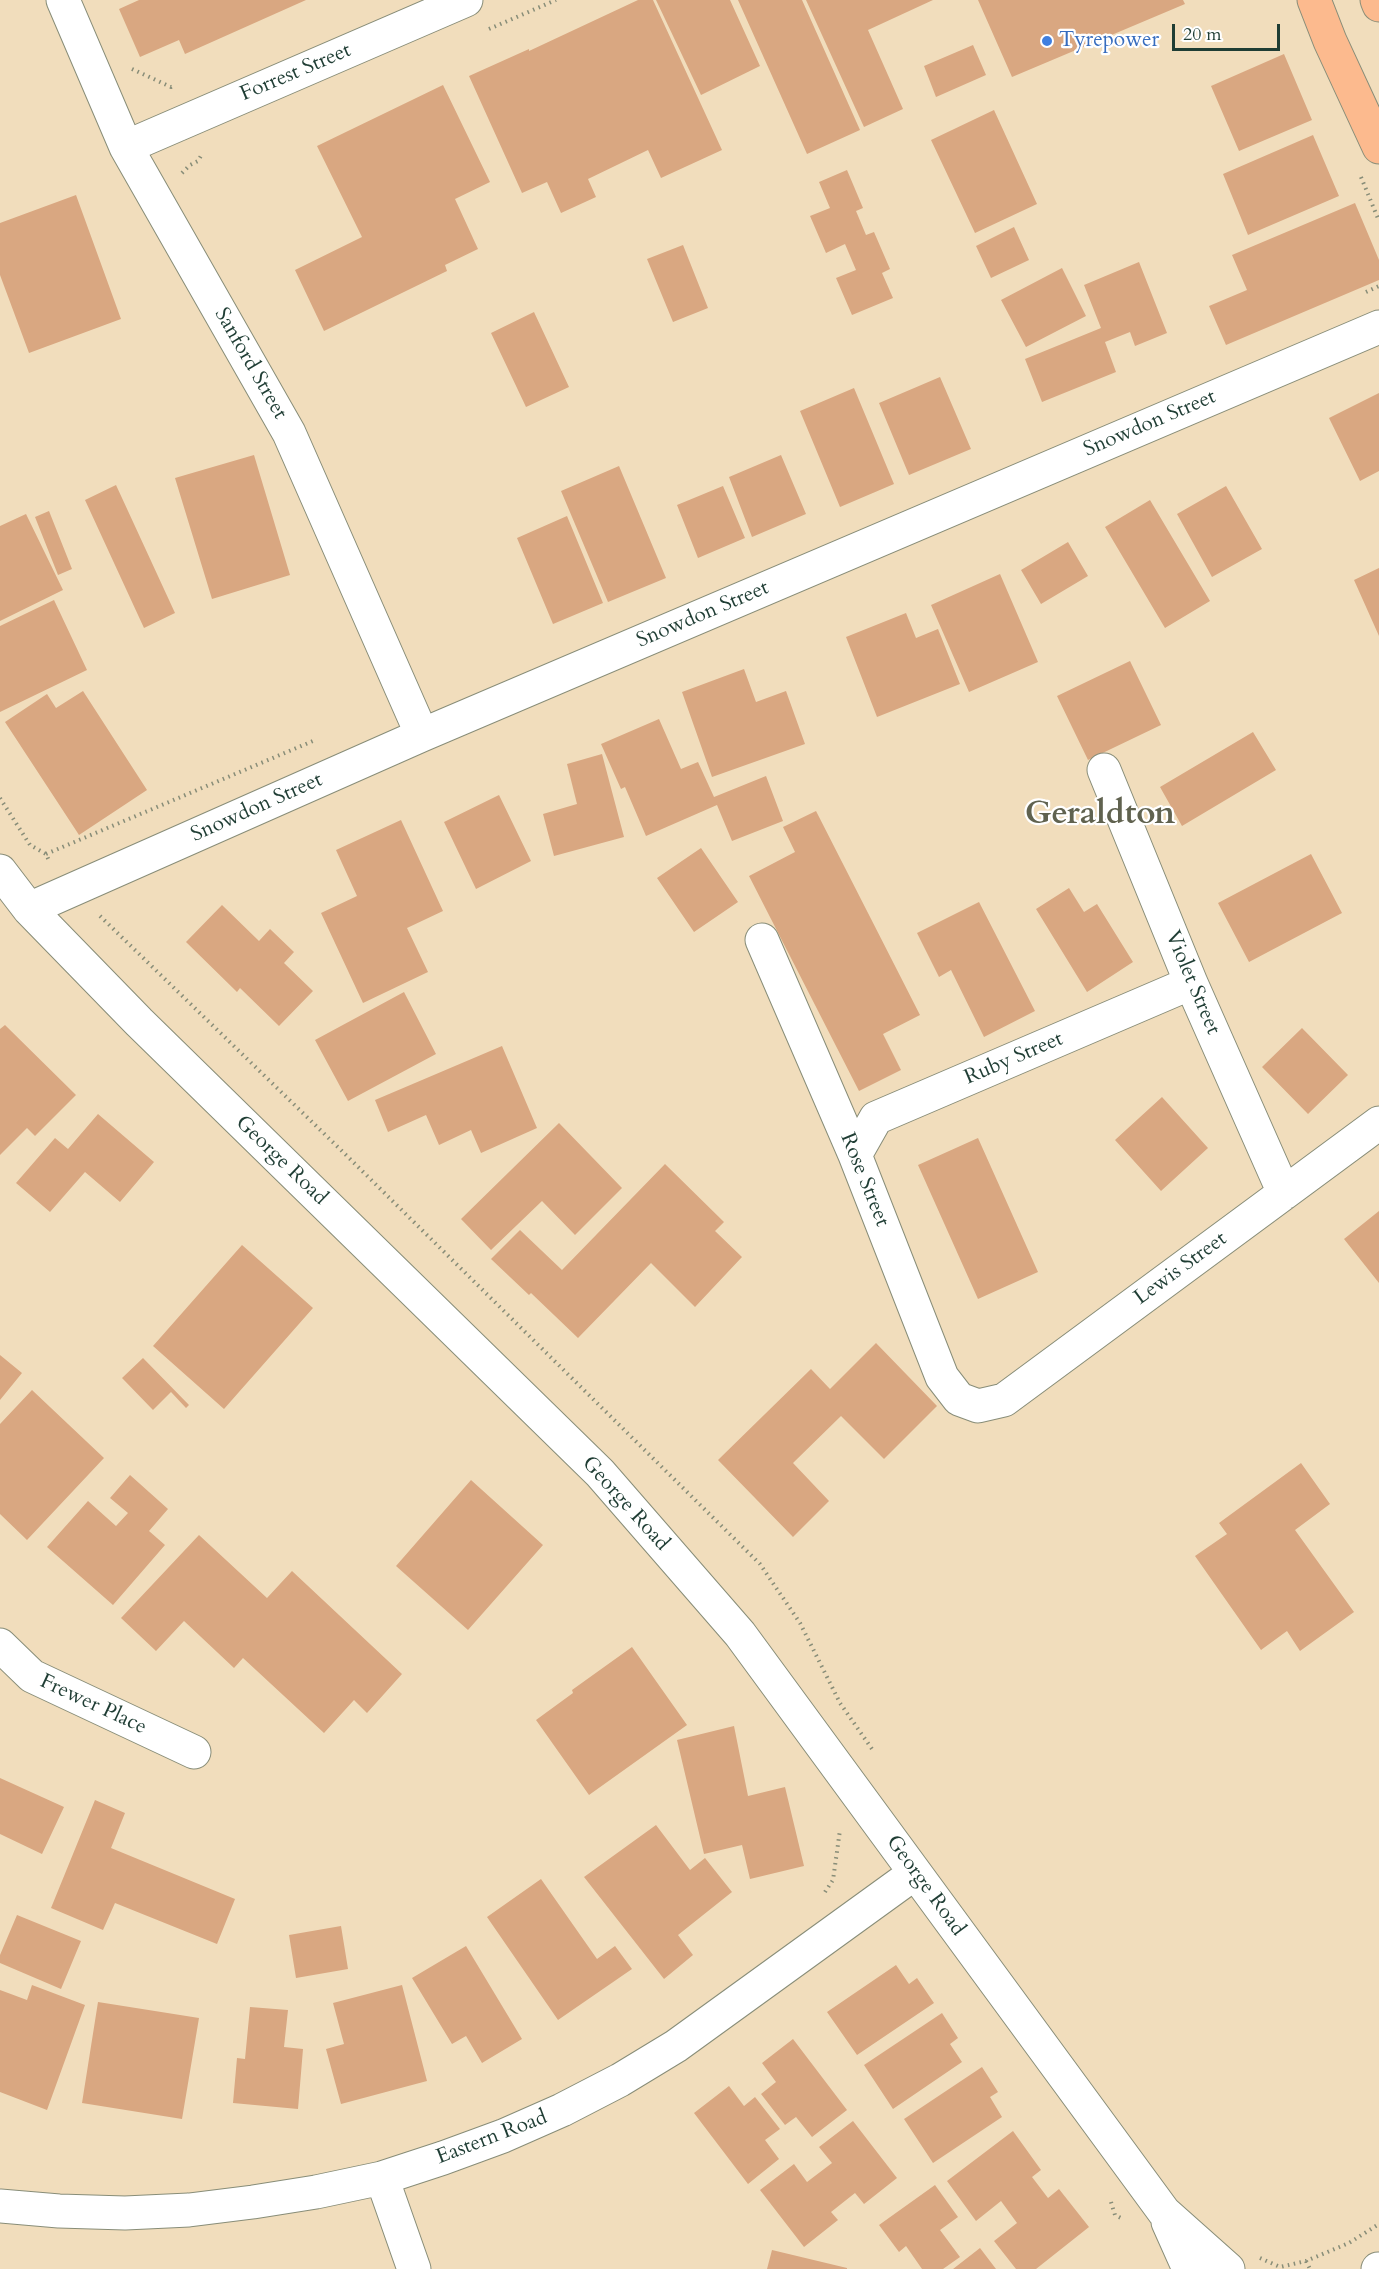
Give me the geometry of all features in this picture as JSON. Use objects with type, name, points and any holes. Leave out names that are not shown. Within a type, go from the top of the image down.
[{"type":"main road","points":[[1314,0],[1330,41],[1379,147]]},
{"type":"main road","points":[[1377,0],[1379,5]]},
{"type":"street","name":"Sanford Street","points":[[63,0],[126,147],[289,433],[422,735]]},
{"type":"street","name":"Forrest Street","points":[[126,147],[466,0]]},
{"type":"street","name":"Snowdon Street","points":[[29,909],[422,735],[1379,327]]},
{"type":"street","name":"Violet Street","points":[[1104,770],[1191,983],[1284,1193]]},
{"type":"street","name":"George Road","points":[[0,871],[29,909],[139,1022],[600,1473],[740,1634],[1164,2212],[1228,2269]]},
{"type":"street","name":"Rose Street","points":[[762,940],[855,1155],[942,1377],[959,1399],[978,1406]]},
{"type":"street","name":"Ruby Street","points":[[855,1155],[876,1118],[1191,983]]},
{"type":"street","name":"Lewis Street","points":[[978,1406],[1004,1400],[1379,1123]]},
{"type":"street","name":"Frewer Place","points":[[0,1645],[32,1676],[194,1752]]},
{"type":"street","name":"Eastern Road","points":[[0,2206],[125,2214],[189,2210],[253,2202],[382,2178],[502,2136],[562,2110],[620,2080],[676,2046],[915,1873]]},
{"type":"street","points":[[382,2178],[414,2269]]},
{"type":"street","name":"George Road","points":[[1164,2212],[1189,2269]]},
{"type":"path","points":[[479,33],[556,0]]},
{"type":"path","points":[[123,65],[171,87],[182,82]]},
{"type":"path","points":[[182,174],[189,165],[198,161],[204,150]]},
{"type":"path","points":[[46,854],[318,739]]},
{"type":"path","points":[[0,798],[30,845],[46,854],[53,869]]},
{"type":"path","points":[[820,1896],[828,1890],[833,1880],[840,1829],[849,1823]]},
{"type":"path","points":[[1306,2261],[1311,2269]]},
{"type":"building","points":[[139,0],[306,0],[185,54],[179,40],[140,57],[119,9]]},
{"type":"building","points":[[638,0],[653,0],[722,150],[661,178],[648,150],[588,179],[596,197],[561,213],[547,182],[522,193],[469,76],[529,49],[529,51]]},
{"type":"building","points":[[656,0],[730,0],[760,66],[701,95]]},
{"type":"building","points":[[738,0],[802,0],[860,130],[807,154]]},
{"type":"building","points":[[806,0],[933,0],[868,30],[903,109],[864,127]]},
{"type":"building","name":"Tyrepower","points":[[978,0],[1183,0],[1185,4],[1012,77]]},
{"type":"building","points":[[973,45],[986,75],[936,97],[924,66]]},
{"type":"building","points":[[1284,54],[1312,120],[1239,151],[1211,86]]},
{"type":"building","points":[[443,85],[490,182],[455,199],[478,249],[445,265],[447,271],[324,331],[295,270],[362,237],[317,146]]},
{"type":"building","points":[[994,110],[1037,204],[975,233],[931,140]]},
{"type":"building","points":[[1313,135],[1339,196],[1248,235],[1223,174]]},
{"type":"building","points":[[847,170],[863,208],[856,211],[866,235],[874,232],[890,269],[882,273],[893,298],[852,315],[836,278],[856,270],[845,244],[826,253],[810,216],[830,208],[819,182]]},
{"type":"building","points":[[76,195],[121,319],[29,353],[0,275],[0,223]]},
{"type":"building","points":[[1355,203],[1379,260],[1379,280],[1226,345],[1209,306],[1247,290],[1232,255]]},
{"type":"building","points":[[1014,227],[1029,260],[991,278],[976,246]]},
{"type":"building","points":[[683,245],[708,308],[673,322],[647,259]]},
{"type":"building","points":[[1139,262],[1167,333],[1135,346],[1130,332],[1105,342],[1116,372],[1042,402],[1025,359],[1101,328],[1084,285]]},
{"type":"building","points":[[1062,268],[1086,316],[1026,347],[1001,300]]},
{"type":"building","points":[[534,312],[569,387],[526,407],[491,333]]},
{"type":"building","points":[[940,377],[971,449],[909,475],[879,403]]},
{"type":"building","points":[[854,388],[894,484],[840,507],[800,411]]},
{"type":"building","points":[[1379,393],[1379,471],[1360,481],[1329,418]]},
{"type":"building","points":[[254,455],[290,575],[212,599],[175,478]]},
{"type":"building","points":[[781,455],[806,514],[752,537],[729,477]]},
{"type":"building","points":[[619,466],[666,578],[608,602],[561,491]]},
{"type":"building","points":[[116,485],[175,613],[144,628],[85,500]]},
{"type":"building","points":[[723,486],[745,538],[698,558],[677,505]]},
{"type":"building","points":[[1226,486],[1262,549],[1212,577],[1177,514]]},
{"type":"building","points":[[1150,500],[1210,601],[1165,628],[1105,527]]},
{"type":"building","points":[[49,511],[72,569],[58,575],[35,517]]},
{"type":"building","points":[[26,514],[63,590],[0,621],[0,526]]},
{"type":"building","points":[[567,516],[603,603],[553,624],[517,538]]},
{"type":"building","points":[[1068,542],[1088,576],[1041,604],[1021,570]]},
{"type":"building","points":[[1379,568],[1379,636],[1354,580]]},
{"type":"building","points":[[1000,574],[1038,662],[969,692],[931,605]]},
{"type":"building","points":[[54,600],[87,670],[0,712],[0,626]]},
{"type":"building","points":[[906,613],[916,638],[938,629],[960,684],[877,717],[846,637]]},
{"type":"building","points":[[1130,661],[1161,725],[1088,760],[1057,696]]},
{"type":"building","points":[[744,669],[756,702],[786,691],[805,744],[712,777],[682,692]]},
{"type":"building","points":[[83,691],[147,790],[79,835],[5,722],[47,694],[56,708]]},
{"type":"building","points":[[659,719],[681,769],[698,762],[714,797],[766,776],[783,821],[732,841],[717,805],[646,836],[625,787],[621,789],[601,744]]},
{"type":"building","points":[[1253,732],[1276,770],[1182,826],[1160,787]]},
{"type":"building","points":[[602,754],[624,837],[554,856],[543,814],[577,804],[567,764]]},
{"type":"building","points":[[499,795],[531,861],[476,889],[444,822]]},
{"type":"building","points":[[816,811],[920,1015],[883,1034],[901,1070],[859,1091],[749,876],[795,852],[783,827]]},
{"type":"building","points":[[401,820],[443,911],[407,928],[428,972],[363,1003],[321,913],[357,896],[336,850]]},
{"type":"building","points":[[701,848],[738,902],[694,932],[657,878]]},
{"type":"building","points":[[1311,854],[1342,913],[1249,962],[1218,903]]},
{"type":"building","points":[[1069,888],[1084,912],[1097,904],[1133,962],[1087,992],[1036,909]]},
{"type":"building","points":[[979,902],[1035,1011],[984,1037],[951,970],[939,977],[917,933]]},
{"type":"building","points":[[222,905],[259,941],[270,929],[294,952],[284,963],[313,991],[279,1026],[240,988],[237,992],[186,942]]},
{"type":"building","points":[[404,992],[436,1054],[348,1101],[315,1040]]},
{"type":"building","points":[[5,1025],[76,1095],[35,1136],[27,1128],[0,1155],[0,1029]]},
{"type":"building","points":[[1302,1028],[1348,1075],[1308,1114],[1262,1067]]},
{"type":"building","points":[[502,1046],[537,1128],[481,1153],[471,1130],[439,1145],[426,1115],[388,1132],[375,1100]]},
{"type":"building","points":[[1162,1097],[1208,1148],[1161,1191],[1115,1140]]},
{"type":"building","points":[[98,1114],[154,1162],[120,1202],[85,1172],[50,1212],[16,1183],[55,1138],[68,1149]]},
{"type":"building","points":[[559,1123],[622,1188],[575,1235],[542,1201],[491,1250],[461,1219]]},
{"type":"building","points":[[978,1138],[1038,1272],[978,1299],[918,1165]]},
{"type":"building","points":[[665,1164],[724,1222],[715,1231],[742,1257],[695,1307],[651,1263],[578,1338],[491,1259],[520,1230],[562,1270]]},
{"type":"building","points":[[1379,1211],[1379,1283],[1344,1239]]},
{"type":"building","points":[[242,1245],[313,1308],[224,1409],[153,1346]]},
{"type":"building","points":[[876,1343],[937,1406],[884,1459],[841,1416],[793,1463],[829,1501],[793,1537],[718,1460],[811,1369],[830,1389]]},
{"type":"building","points":[[0,1355],[22,1373],[0,1400]]},
{"type":"building","points":[[143,1358],[189,1405],[186,1408],[171,1392],[153,1410],[122,1378]]},
{"type":"building","points":[[32,1390],[104,1458],[27,1540],[0,1514],[0,1424]]},
{"type":"building","points":[[1301,1463],[1330,1504],[1295,1530],[1354,1612],[1300,1651],[1287,1631],[1261,1650],[1195,1556],[1227,1534],[1219,1523]]},
{"type":"building","points":[[130,1475],[168,1509],[149,1531],[165,1545],[113,1605],[47,1547],[88,1501],[116,1526],[128,1513],[110,1498]]},
{"type":"building","points":[[471,1480],[543,1545],[468,1630],[396,1566]]},
{"type":"building","points":[[199,1535],[267,1598],[292,1571],[402,1674],[367,1713],[354,1700],[324,1733],[243,1658],[234,1668],[184,1621],[156,1651],[121,1618]]},
{"type":"building","points":[[632,1647],[687,1725],[589,1795],[536,1720],[573,1693],[572,1690]]},
{"type":"building","points":[[734,1726],[748,1796],[785,1787],[804,1866],[750,1879],[742,1845],[704,1854],[677,1740]]},
{"type":"building","points":[[0,1778],[64,1807],[42,1854],[0,1834]]},
{"type":"building","points":[[95,1800],[125,1813],[111,1848],[235,1899],[217,1944],[115,1903],[103,1930],[51,1908]]},
{"type":"building","points":[[656,1825],[690,1870],[705,1858],[732,1892],[678,1935],[693,1955],[664,1979],[584,1877]]},
{"type":"building","points":[[541,1879],[597,1959],[615,1946],[632,1969],[558,2020],[487,1917]]},
{"type":"building","points":[[17,1915],[81,1941],[61,1989],[0,1963],[0,1955]]},
{"type":"building","points":[[341,1926],[348,1969],[296,1978],[289,1935]]},
{"type":"building","points":[[466,1946],[522,2039],[482,2063],[466,2036],[452,2044],[412,1978]]},
{"type":"building","points":[[896,1965],[909,1984],[917,1978],[934,2003],[857,2055],[827,2012]]},
{"type":"building","points":[[32,1985],[85,2005],[47,2110],[0,2092],[0,1990],[27,2000]]},
{"type":"building","points":[[402,1985],[427,2081],[341,2104],[326,2049],[344,2044],[333,2003]]},
{"type":"building","points":[[98,2002],[199,2018],[182,2119],[82,2103]]},
{"type":"building","points":[[250,2007],[288,2010],[284,2047],[303,2049],[298,2109],[233,2103],[237,2058],[245,2059]]},
{"type":"building","points":[[942,2013],[958,2038],[950,2044],[962,2062],[893,2109],[864,2065]]},
{"type":"building","points":[[793,2039],[847,2110],[812,2137],[796,2117],[785,2125],[761,2094],[776,2082],[762,2063]]},
{"type":"building","points":[[982,2067],[998,2092],[990,2097],[1002,2117],[933,2163],[904,2119]]},
{"type":"building","points":[[729,2086],[744,2106],[755,2097],[780,2129],[765,2140],[779,2159],[748,2184],[694,2113]]},
{"type":"building","points":[[853,2121],[897,2178],[864,2204],[855,2193],[831,2212],[838,2220],[804,2247],[760,2190],[794,2164],[807,2182],[832,2163],[819,2147]]},
{"type":"building","points":[[1013,2131],[1041,2170],[1032,2177],[1048,2198],[1059,2189],[1089,2227],[1036,2269],[1016,2269],[994,2241],[1017,2223],[1001,2201],[976,2221],[947,2181]]},
{"type":"building","points":[[935,2185],[958,2217],[940,2230],[960,2257],[943,2269],[922,2269],[906,2246],[899,2252],[879,2225]]},
{"type":"building","points":[[980,2248],[996,2269],[953,2269]]},
{"type":"building","points":[[772,2250],[847,2268],[847,2269],[767,2269]]},
{"type":"place","name":"Tyrepower","points":[[1047,41]]},
{"type":"district","name":"Geraldton","points":[[1100,815]]}]
